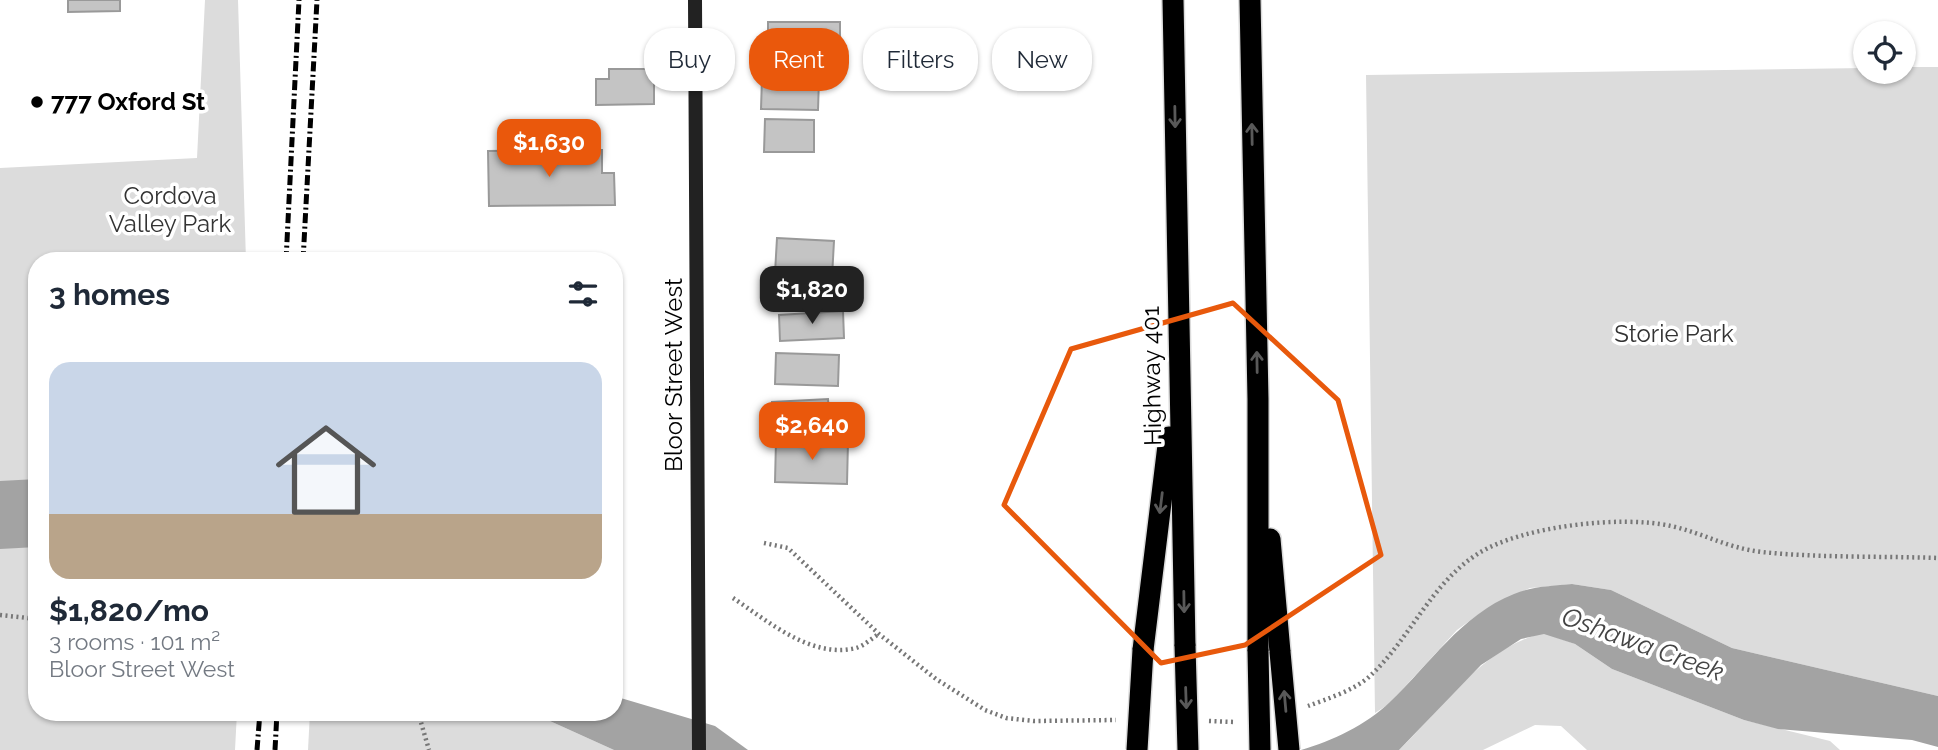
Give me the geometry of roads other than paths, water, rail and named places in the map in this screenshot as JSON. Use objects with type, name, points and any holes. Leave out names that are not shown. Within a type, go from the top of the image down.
[{"type":"highway","name":"Highway 401","points":[[1173,0],[1177,362],[1188,750]]},
{"type":"highway","points":[[1250,0],[1258,399],[1260,750]]},
{"type":"highway","points":[[1137,750],[1143,650],[1177,362]]},
{"type":"highway","points":[[1258,399],[1289,750]]},
{"type":"main road","name":"Bloor Street West","points":[[695,0],[699,750]]},
{"type":"water","points":[[28,479],[28,547],[0,549],[0,481]]},
{"type":"water","name":"Oshawa Creek","points":[[1572,584],[1611,590],[1732,648],[1938,696],[1938,747],[1912,740],[1778,729],[1744,720],[1612,669],[1575,644],[1544,634],[1521,639],[1481,665],[1399,750],[1301,750],[1348,731],[1381,710],[1462,627],[1495,603],[1528,589]]},
{"type":"water","points":[[623,699],[715,726],[748,750],[614,750],[550,721],[623,721]]},
{"type":"railway","points":[[286,252],[299,0]]},
{"type":"railway","points":[[303,252],[317,0]]},
{"type":"railway","points":[[257,750],[259,721]]},
{"type":"railway","points":[[275,750],[277,721]]},
{"type":"place","name":"777 Oxford St","points":[[37,102]]},
{"type":"park label","name":"Cordova Valley Park","points":[[170,210]]},
{"type":"park label","name":"Storie Park","points":[[1674,334]]}]
